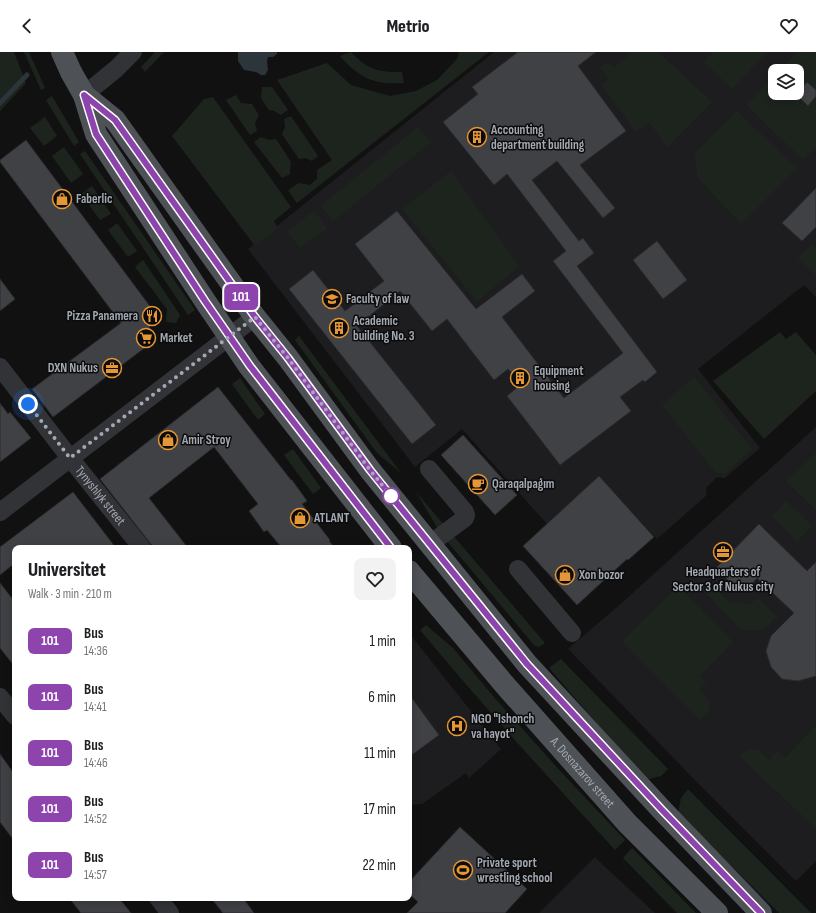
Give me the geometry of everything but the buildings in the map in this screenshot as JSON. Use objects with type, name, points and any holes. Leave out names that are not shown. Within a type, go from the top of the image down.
[{"type":"main road","points":[[62,52],[84,95],[96,134],[229,337],[389,545]]},
{"type":"main road","points":[[84,95],[115,120],[255,317],[288,358],[370,470],[531,668],[662,810],[761,913]]},
{"type":"main road","name":"A. Dosnazarov street","points":[[412,575],[504,684],[622,817],[717,913]]},
{"type":"street","points":[[84,95],[116,69],[133,52]]},
{"type":"street","points":[[0,512],[255,317]]},
{"type":"street","name":"Tynyshlyk street","points":[[0,367],[140,545]]},
{"type":"street","points":[[429,469],[466,515],[465,518],[430,544]]},
{"type":"street","points":[[518,570],[572,633]]},
{"type":"street","points":[[0,697],[12,712]]},
{"type":"street","points":[[160,901],[170,913]]},
{"type":"shaded area","points":[[0,52],[14,52],[26,83],[0,111]]},
{"type":"shaded area","points":[[24,52],[29,52],[45,88],[41,90]]},
{"type":"shaded area","points":[[155,52],[164,52],[145,72],[141,67]]},
{"type":"shaded area","points":[[238,52],[277,52],[277,54],[273,57],[268,57],[268,70],[265,75],[261,75],[256,72],[244,70],[238,61]]},
{"type":"shaded area","points":[[351,52],[363,63],[374,69],[402,72],[404,83],[385,83],[369,79],[361,75],[347,64],[340,56]]},
{"type":"shaded area","points":[[459,52],[489,52],[297,203],[288,190],[299,183],[310,185],[317,179],[317,170],[332,160],[277,80],[327,63],[351,85],[390,96],[416,91],[437,80],[457,59]]},
{"type":"shaded area","points":[[494,52],[816,52],[816,297],[804,285],[698,369],[760,448],[725,478],[717,477],[706,488],[707,495],[657,539],[599,477],[547,524],[462,429],[415,467],[248,249]]},
{"type":"shaded area","points":[[632,52],[658,52],[712,102],[667,147],[649,122],[636,132],[602,85],[609,79],[600,67],[606,63],[615,67]]},
{"type":"shaded area","points":[[713,52],[768,52],[732,89],[704,62]]},
{"type":"shaded area","points":[[797,52],[816,52],[816,147],[803,160],[746,105],[768,82],[768,100],[804,100],[804,64],[786,64]]},
{"type":"shaded area","points":[[262,87],[272,87],[288,110],[281,115],[269,110],[261,98]]},
{"type":"shaded area","points":[[236,95],[241,103],[252,104],[259,115],[255,123],[257,131],[250,135],[226,100]]},
{"type":"shaded area","points":[[52,96],[79,142],[74,146],[46,100]]},
{"type":"shaded area","points":[[213,97],[291,207],[274,221],[278,228],[255,246],[172,136],[204,99]]},
{"type":"shaded area","points":[[737,111],[797,168],[741,224],[697,177],[695,152]]},
{"type":"shaded area","points":[[291,116],[318,156],[312,161],[306,158],[299,159],[282,134],[285,127],[284,119]]},
{"type":"shaded area","points":[[45,117],[57,136],[44,146],[30,128]]},
{"type":"shaded area","points":[[418,127],[431,142],[333,221],[321,206]]},
{"type":"shaded area","points":[[261,137],[269,140],[276,139],[291,162],[290,174],[282,178],[254,142]]},
{"type":"shaded area","points":[[64,147],[83,174],[71,183],[52,156]]},
{"type":"shaded area","points":[[85,151],[195,310],[188,315],[80,154]]},
{"type":"shaded area","points":[[451,171],[519,266],[477,302],[402,209]]},
{"type":"shaded area","points":[[92,186],[111,214],[100,220],[81,194]]},
{"type":"shaded area","points":[[314,211],[327,228],[300,248],[287,231]]},
{"type":"shaded area","points":[[117,223],[137,251],[128,257],[108,230]]},
{"type":"shaded area","points":[[811,245],[816,249],[816,275],[798,258]]},
{"type":"shaded area","points":[[143,260],[180,315],[176,323],[166,322],[167,309],[135,267]]},
{"type":"shaded area","points":[[780,332],[786,339],[796,332],[816,355],[816,391],[764,439],[713,381]]},
{"type":"shaded area","points":[[299,336],[401,473],[377,453],[295,340]]},
{"type":"shaded area","points":[[694,377],[752,449],[725,474],[716,473],[662,405]]},
{"type":"shaded area","points":[[240,378],[265,414],[258,420],[232,384]]},
{"type":"shaded area","points":[[816,427],[816,861],[796,881],[688,773],[568,649],[625,600]]},
{"type":"shaded area","points":[[293,449],[321,488],[313,494],[284,455]]},
{"type":"shaded area","points":[[816,453],[816,510],[786,481]]},
{"type":"shaded area","points":[[416,492],[545,643],[539,647],[534,645],[441,534]]},
{"type":"shaded area","points":[[786,501],[812,526],[797,541],[772,516]]},
{"type":"shaded area","points":[[707,580],[729,602],[749,604],[758,598],[777,616],[763,630],[741,630],[699,586]]},
{"type":"shaded area","points":[[678,586],[733,642],[699,676],[706,683],[699,690],[709,701],[709,711],[700,720],[622,641]]},
{"type":"shaded area","points":[[426,625],[453,648],[493,696],[625,840],[615,850],[443,658],[420,630]]},
{"type":"shaded area","points":[[412,637],[501,749],[469,778],[466,773],[422,804],[412,805]]},
{"type":"shaded area","points":[[561,659],[668,769],[661,776],[646,780],[549,668]]},
{"type":"shaded area","points":[[816,725],[816,829],[740,757],[748,749],[759,750],[769,760],[778,751],[785,758]]},
{"type":"shaded area","points":[[688,789],[811,913],[779,913],[678,813],[681,798]]},
{"type":"shaded area","points":[[632,848],[696,913],[677,913],[623,858]]},
{"type":"shaded area","points":[[595,857],[603,865],[655,913],[539,913]]},
{"type":"waterway","points":[[0,103],[27,75]]},
{"type":"bus line","name":"101","points":[[389,545],[250,366],[205,301],[96,134],[84,95],[115,120],[255,317],[288,358],[370,470],[527,664],[662,810],[761,913]]},
{"type":"place","name":"Accounting department building","points":[[477,137]]},
{"type":"place","name":"Faberlic","points":[[62,199]]},
{"type":"place","name":"Faculty of law","points":[[332,299]]},
{"type":"place","name":"Pizza Panamera","points":[[152,316]]},
{"type":"place","name":"Academic building No. 3","points":[[339,328]]},
{"type":"place","name":"Market","points":[[146,338]]},
{"type":"place","name":"DXN Nukus","points":[[112,368]]},
{"type":"place","name":"Equipment housing","points":[[520,378]]},
{"type":"place","name":"Amir Stroy","points":[[168,440]]},
{"type":"place","name":"Qaraqalpaǵım","points":[[478,484]]},
{"type":"place","name":"ATLANT","points":[[300,518]]},
{"type":"place","name":"Headquarters of Sector 3 of Nukus city","points":[[723,552]]},
{"type":"place","name":"Xon bozor","points":[[565,575]]},
{"type":"place","name":"NGO \"Ishonch va hayot\"","points":[[457,726]]},
{"type":"place","name":"Private sport wrestling school","points":[[463,870]]},
{"type":"route","points":[[28,404],[70,458],[255,317],[288,358],[370,470],[391,496]]}]
